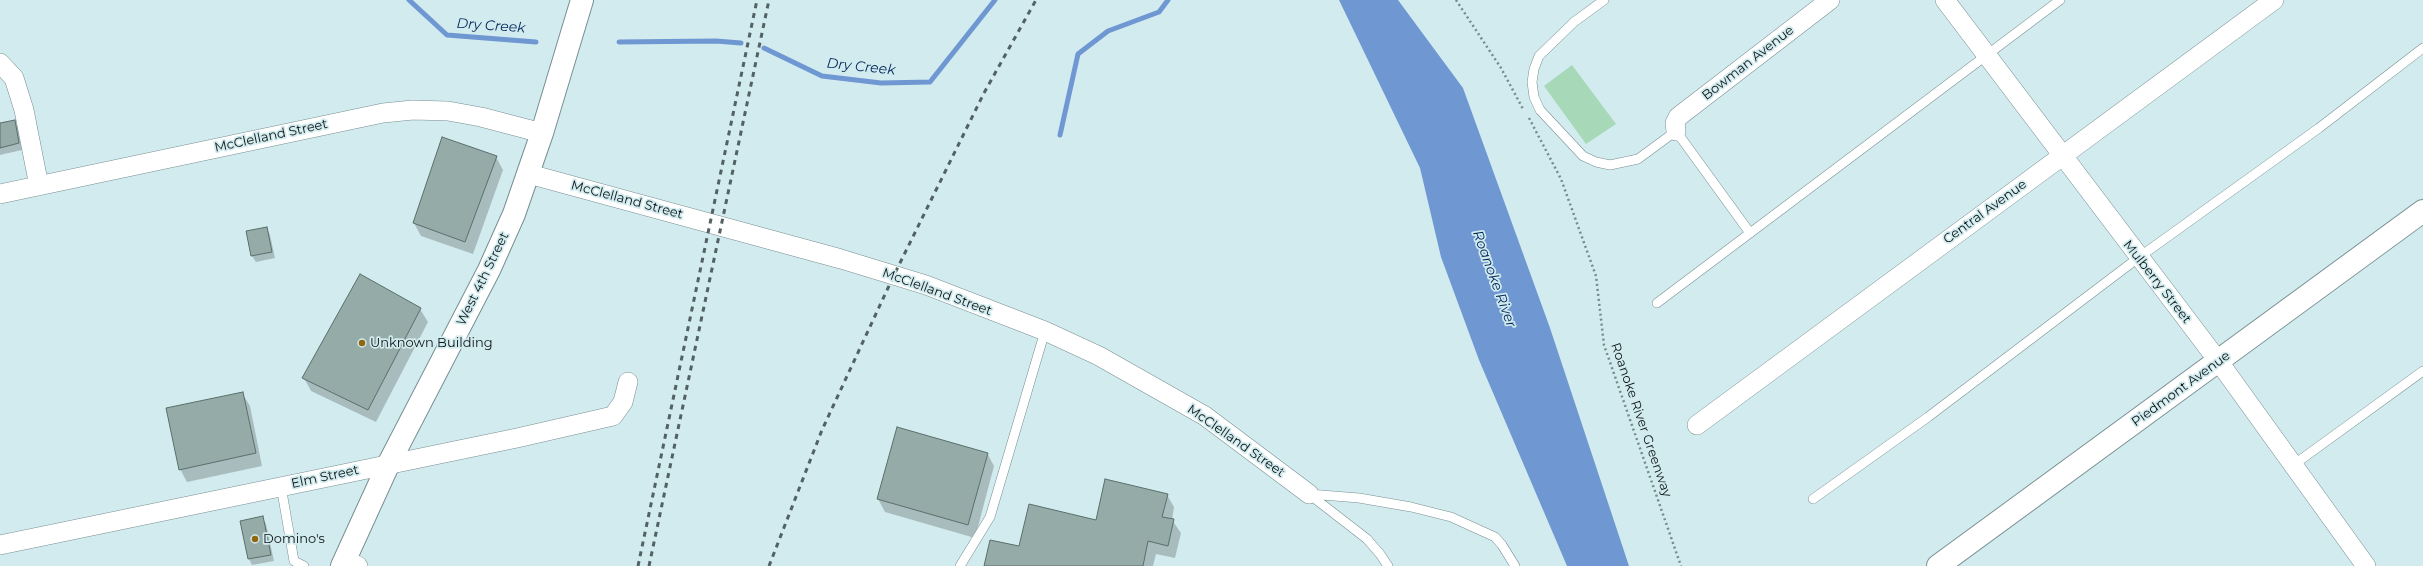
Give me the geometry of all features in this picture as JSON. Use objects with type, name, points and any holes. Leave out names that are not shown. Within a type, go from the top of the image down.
[{"type":"main road","name":"West 4th Street","points":[[348,564],[389,464],[490,270],[514,214],[529,174],[582,0]]},
{"type":"main road","name":"Piedmont Avenue","points":[[1938,566],[2219,362],[2423,211]]},
{"type":"street","name":"Bowman Avenue","points":[[1676,131],[1675,123],[1678,117],[1830,0]]},
{"type":"street","name":"Mulberry Street","points":[[1945,0],[2138,258],[2219,362],[2292,466],[2366,566]]},
{"type":"street","name":"Central Avenue","points":[[1697,425],[2274,0]]},
{"type":"street","points":[[0,63],[14,78],[24,110],[39,186]]},
{"type":"street","name":"McClelland Street","points":[[0,194],[383,112],[413,110],[448,111],[482,117],[542,133]]},
{"type":"street","name":"McClelland Street","points":[[529,174],[841,259],[926,286],[1045,331],[1099,356],[1205,416],[1309,494]]},
{"type":"street","name":"Elm Street","points":[[0,545],[613,416],[623,402],[628,382]]},
{"type":"lane","points":[[1604,0],[1574,22],[1539,56],[1534,69],[1532,82],[1534,97],[1540,110],[1583,156],[1596,162],[1610,165],[1638,158],[1676,131],[1750,233]]},
{"type":"lane","points":[[1656,303],[1985,54],[2060,0]]},
{"type":"lane","points":[[1814,499],[1928,417],[2138,258],[2312,133],[2423,48]]},
{"type":"lane","points":[[960,566],[990,517],[1045,331]]},
{"type":"lane","points":[[2292,466],[2423,371]]},
{"type":"lane","points":[[281,486],[294,561],[304,566]]},
{"type":"lane","points":[[1309,494],[1367,539],[1388,566]]},
{"type":"lane","points":[[1309,494],[1359,498],[1404,506],[1451,517],[1495,537],[1502,545],[1515,566]]},
{"type":"path","name":"Roanoke River Greenway","points":[[1456,0],[1501,68],[1561,179],[1596,276],[1604,345],[1681,566]]},
{"type":"green space","points":[[1572,65],[1616,124],[1586,144],[1544,86]]},
{"type":"water","name":"Roanoke River","points":[[1339,0],[1398,0],[1463,88],[1550,328],[1629,566],[1567,566],[1479,360],[1441,257],[1420,168]]},
{"type":"building","points":[[15,120],[19,143],[0,148],[0,123]]},
{"type":"building","points":[[442,137],[497,156],[465,242],[413,223]]},
{"type":"building","points":[[267,227],[272,252],[251,256],[246,231]]},
{"type":"building","name":"Unknown Building","points":[[360,274],[421,308],[368,410],[302,378]]},
{"type":"building","points":[[243,392],[256,453],[179,470],[166,408]]},
{"type":"building","points":[[897,427],[988,453],[968,525],[877,499]]},
{"type":"building","points":[[1105,479],[1168,494],[1162,517],[1174,519],[1168,546],[1148,541],[1143,566],[984,566],[990,540],[1019,546],[1029,504],[1096,520]]},
{"type":"building","points":[[263,516],[271,555],[248,559],[240,521]]},
{"type":"waterway","name":"Dry Creek","points":[[409,0],[447,35],[536,42]]},
{"type":"waterway","name":"Dry Creek","points":[[764,48],[822,76],[881,83],[930,82],[995,0]]},
{"type":"waterway","points":[[1060,135],[1078,54],[1108,31],[1159,12],[1168,0]]},
{"type":"waterway","name":"Dry Creek","points":[[619,42],[716,41],[741,43]]},
{"type":"railway","points":[[638,566],[757,0]]},
{"type":"railway","points":[[649,566],[769,0]]},
{"type":"railway","points":[[769,566],[822,430],[894,275],[984,93],[1036,0]]},
{"type":"place","name":"Unknown Building","points":[[362,343]]},
{"type":"place","name":"Domino's","points":[[255,539]]}]
